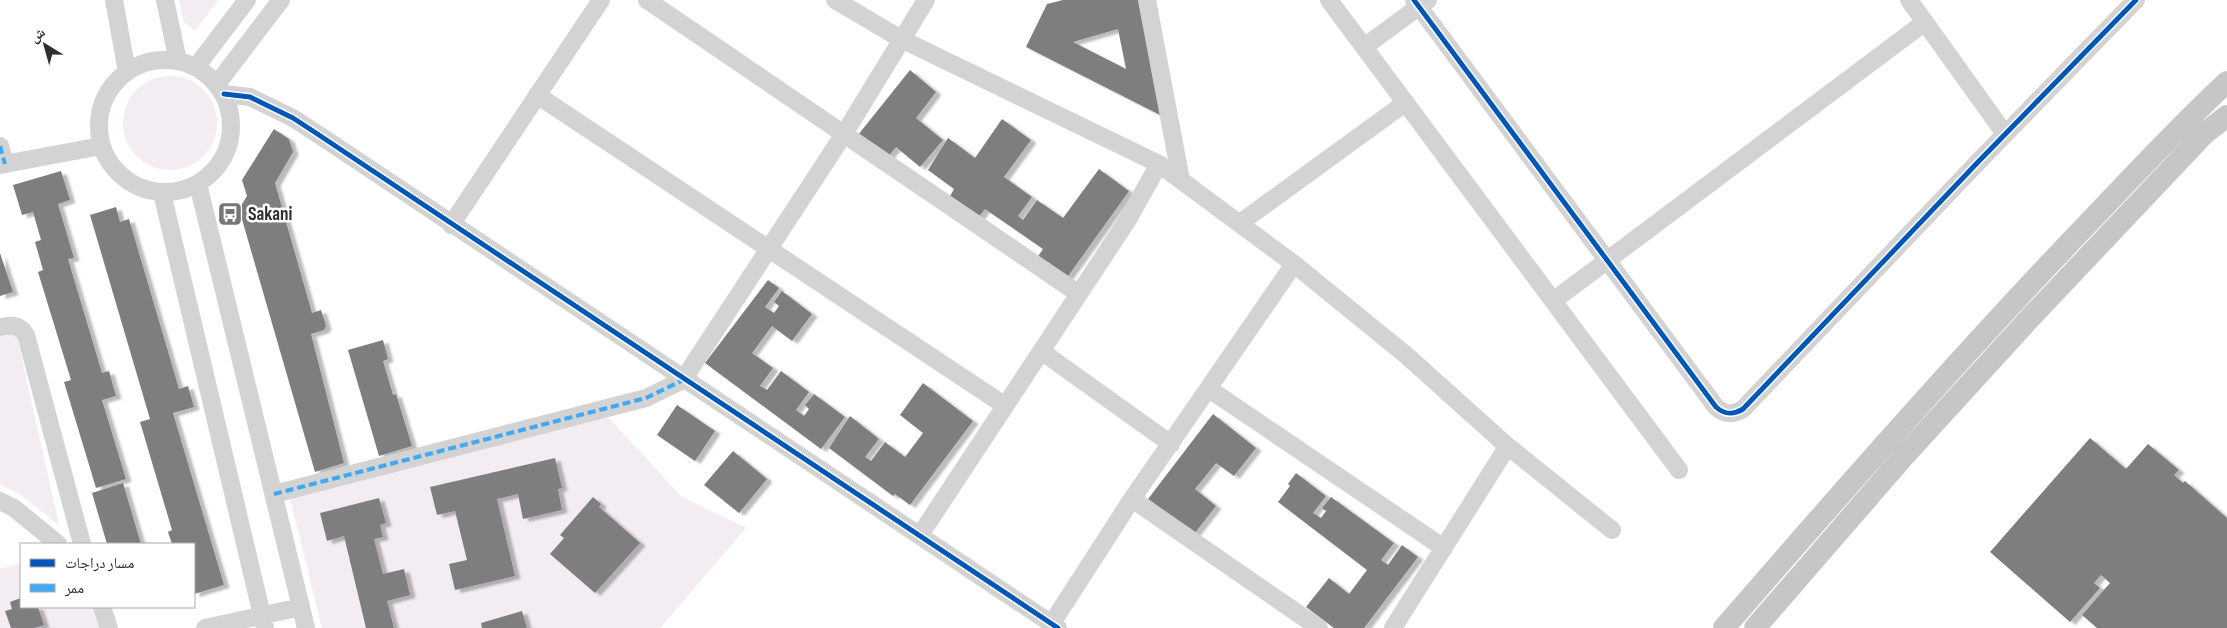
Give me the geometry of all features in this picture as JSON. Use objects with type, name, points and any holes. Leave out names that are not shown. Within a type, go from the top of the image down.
[{"type":"main road","points":[[1724,628],[2012,304],[2167,141],[2227,82]]},
{"type":"main road","points":[[1755,628],[1904,456],[2030,318],[2205,133],[2227,116]]},
{"type":"street","points":[[114,0],[127,72]]},
{"type":"street","points":[[166,0],[178,61]]},
{"type":"street","points":[[196,67],[247,0]]},
{"type":"street","points":[[220,89],[280,0]]},
{"type":"street","points":[[451,225],[600,0]]},
{"type":"street","points":[[647,0],[1079,294]]},
{"type":"street","points":[[835,0],[902,39],[1158,164],[1294,264],[1406,354],[1505,444],[1612,530]]},
{"type":"street","points":[[274,494],[646,398],[683,380],[844,134],[926,0]]},
{"type":"street","points":[[1148,0],[1180,180]]},
{"type":"street","points":[[1329,0],[1679,470]]},
{"type":"street","points":[[1909,0],[2005,134]]},
{"type":"street","points":[[1364,47],[1420,2],[1716,407],[1725,413],[1738,412],[2136,0]]},
{"type":"street","points":[[1553,301],[1925,22]]},
{"type":"street","points":[[151,61],[178,61],[196,67],[220,89],[232,119],[229,145],[218,167],[198,184],[181,191],[162,193],[136,186],[115,170],[101,146],[98,126],[102,105],[112,86],[127,72],[151,61]]},
{"type":"street","points":[[220,89],[250,97],[293,118],[683,380],[1055,626],[1132,499],[1294,264]]},
{"type":"street","points":[[537,95],[1004,405]]},
{"type":"street","points":[[1240,223],[1405,103]]},
{"type":"street","points":[[0,146],[2,164],[101,146]]},
{"type":"street","points":[[920,535],[1127,221],[1158,164]]},
{"type":"street","points":[[198,184],[306,628]]},
{"type":"street","points":[[162,193],[264,622]]},
{"type":"street","points":[[0,327],[13,325],[19,327],[26,335],[82,543]]},
{"type":"street","points":[[1041,351],[1170,444]]},
{"type":"street","points":[[1209,389],[1444,548]]},
{"type":"street","points":[[1393,628],[1504,452],[1505,444]]},
{"type":"street","points":[[1132,499],[1319,628]]},
{"type":"street","points":[[0,501],[14,508],[57,543]]},
{"type":"street","points":[[205,628],[264,622],[301,607]]},
{"type":"street","points":[[102,608],[109,628]]},
{"type":"shaded area","points":[[179,0],[218,0],[195,31],[183,21]]},
{"type":"shaded area","points":[[170,76],[188,80],[203,90],[213,105],[217,123],[213,141],[203,156],[188,166],[170,170],[152,166],[137,156],[127,141],[123,123],[127,105],[137,90],[152,80]]},
{"type":"shaded area","points":[[16,333],[59,525],[21,495],[0,484],[0,337]]},
{"type":"shaded area","points":[[605,414],[682,497],[746,528],[660,628],[322,628],[288,491]]},
{"type":"shaded area","points":[[20,563],[20,608],[102,608],[109,628],[0,628],[0,569]]},
{"type":"building","points":[[1063,0],[1139,0],[1162,116],[1026,47],[1047,4]],"holes":[[[1118,29],[1126,69],[1073,42]]]},
{"type":"building","points":[[910,70],[936,92],[916,118],[943,140],[920,167],[896,147],[887,158],[858,135]]},
{"type":"building","points":[[1002,119],[1031,140],[1004,177],[1032,197],[1018,216],[1023,220],[1037,200],[1063,218],[1099,169],[1129,191],[1066,279],[1037,258],[1043,249],[985,209],[978,218],[949,198],[954,189],[928,170],[948,138],[975,158]]},
{"type":"building","points":[[274,129],[289,139],[293,152],[275,183],[312,313],[321,310],[326,326],[324,330],[311,334],[344,463],[315,472],[239,209],[247,196],[242,180]]},
{"type":"building","points":[[61,171],[70,200],[58,204],[74,258],[68,259],[102,373],[109,371],[116,396],[102,400],[126,479],[96,488],[64,382],[71,380],[38,272],[43,270],[35,242],[41,240],[33,212],[22,215],[13,185]]},
{"type":"building","points":[[116,207],[120,222],[129,219],[179,389],[188,386],[194,407],[173,413],[224,585],[195,594],[195,543],[172,543],[168,532],[172,530],[140,422],[150,419],[90,215]]},
{"type":"building","points":[[0,253],[13,292],[0,296]]},
{"type":"building","points":[[768,280],[779,288],[765,307],[774,313],[779,306],[774,302],[782,291],[812,314],[792,341],[772,326],[752,353],[773,368],[760,386],[767,390],[781,371],[809,392],[796,410],[804,416],[809,409],[805,405],[814,394],[845,417],[821,449],[705,363]]},
{"type":"building","points":[[383,340],[388,359],[383,361],[393,395],[396,394],[412,446],[379,456],[348,350]]},
{"type":"building","points":[[923,383],[973,421],[910,505],[895,494],[893,496],[829,448],[850,416],[879,439],[865,457],[871,461],[885,442],[905,457],[923,433],[900,415]]},
{"type":"building","points":[[677,405],[715,431],[695,461],[657,435]]},
{"type":"building","points":[[1213,414],[1256,448],[1234,476],[1216,463],[1195,489],[1216,506],[1194,534],[1148,499]]},
{"type":"building","points":[[2090,438],[2126,469],[2148,444],[2179,470],[2174,475],[2183,483],[2185,481],[2227,518],[2227,628],[2097,628],[2082,615],[2110,583],[2101,575],[2094,583],[2100,588],[2070,622],[1990,552]]},
{"type":"building","points":[[733,451],[767,479],[739,513],[704,485]]},
{"type":"building","points":[[555,458],[562,488],[558,489],[562,510],[523,519],[518,494],[497,499],[515,576],[455,590],[449,564],[467,560],[455,511],[437,515],[430,487]]},
{"type":"building","points":[[1296,473],[1326,496],[1313,513],[1321,518],[1326,511],[1322,508],[1331,497],[1394,543],[1381,560],[1388,565],[1402,545],[1418,557],[1364,628],[1334,628],[1306,607],[1329,578],[1349,594],[1367,570],[1278,502],[1290,486],[1288,484]]},
{"type":"building","points":[[123,483],[141,543],[107,543],[92,493]]},
{"type":"building","points":[[593,497],[601,504],[599,507],[640,543],[595,593],[550,554],[564,538],[560,535]]},
{"type":"building","points":[[379,498],[386,523],[380,525],[383,537],[374,539],[383,574],[404,569],[410,595],[387,601],[394,628],[366,628],[344,536],[327,541],[320,513]]},
{"type":"building","points":[[20,598],[20,608],[38,608],[44,625],[34,628],[11,628],[5,611],[12,609],[10,602]]},
{"type":"building","points":[[522,611],[527,628],[482,628],[481,623]]},
{"type":"marked path","points":[[0,146],[5,164]]},
{"type":"marked path","points":[[274,494],[646,398],[683,380]]},
{"type":"cycle path","points":[[1414,0],[1716,407],[1723,412],[1729,413],[1743,409],[1979,161],[2136,0]]},
{"type":"cycle path","points":[[224,94],[250,97],[293,118],[1058,628]]},
{"type":"place","name":"Sakani","points":[[230,214]]}]
